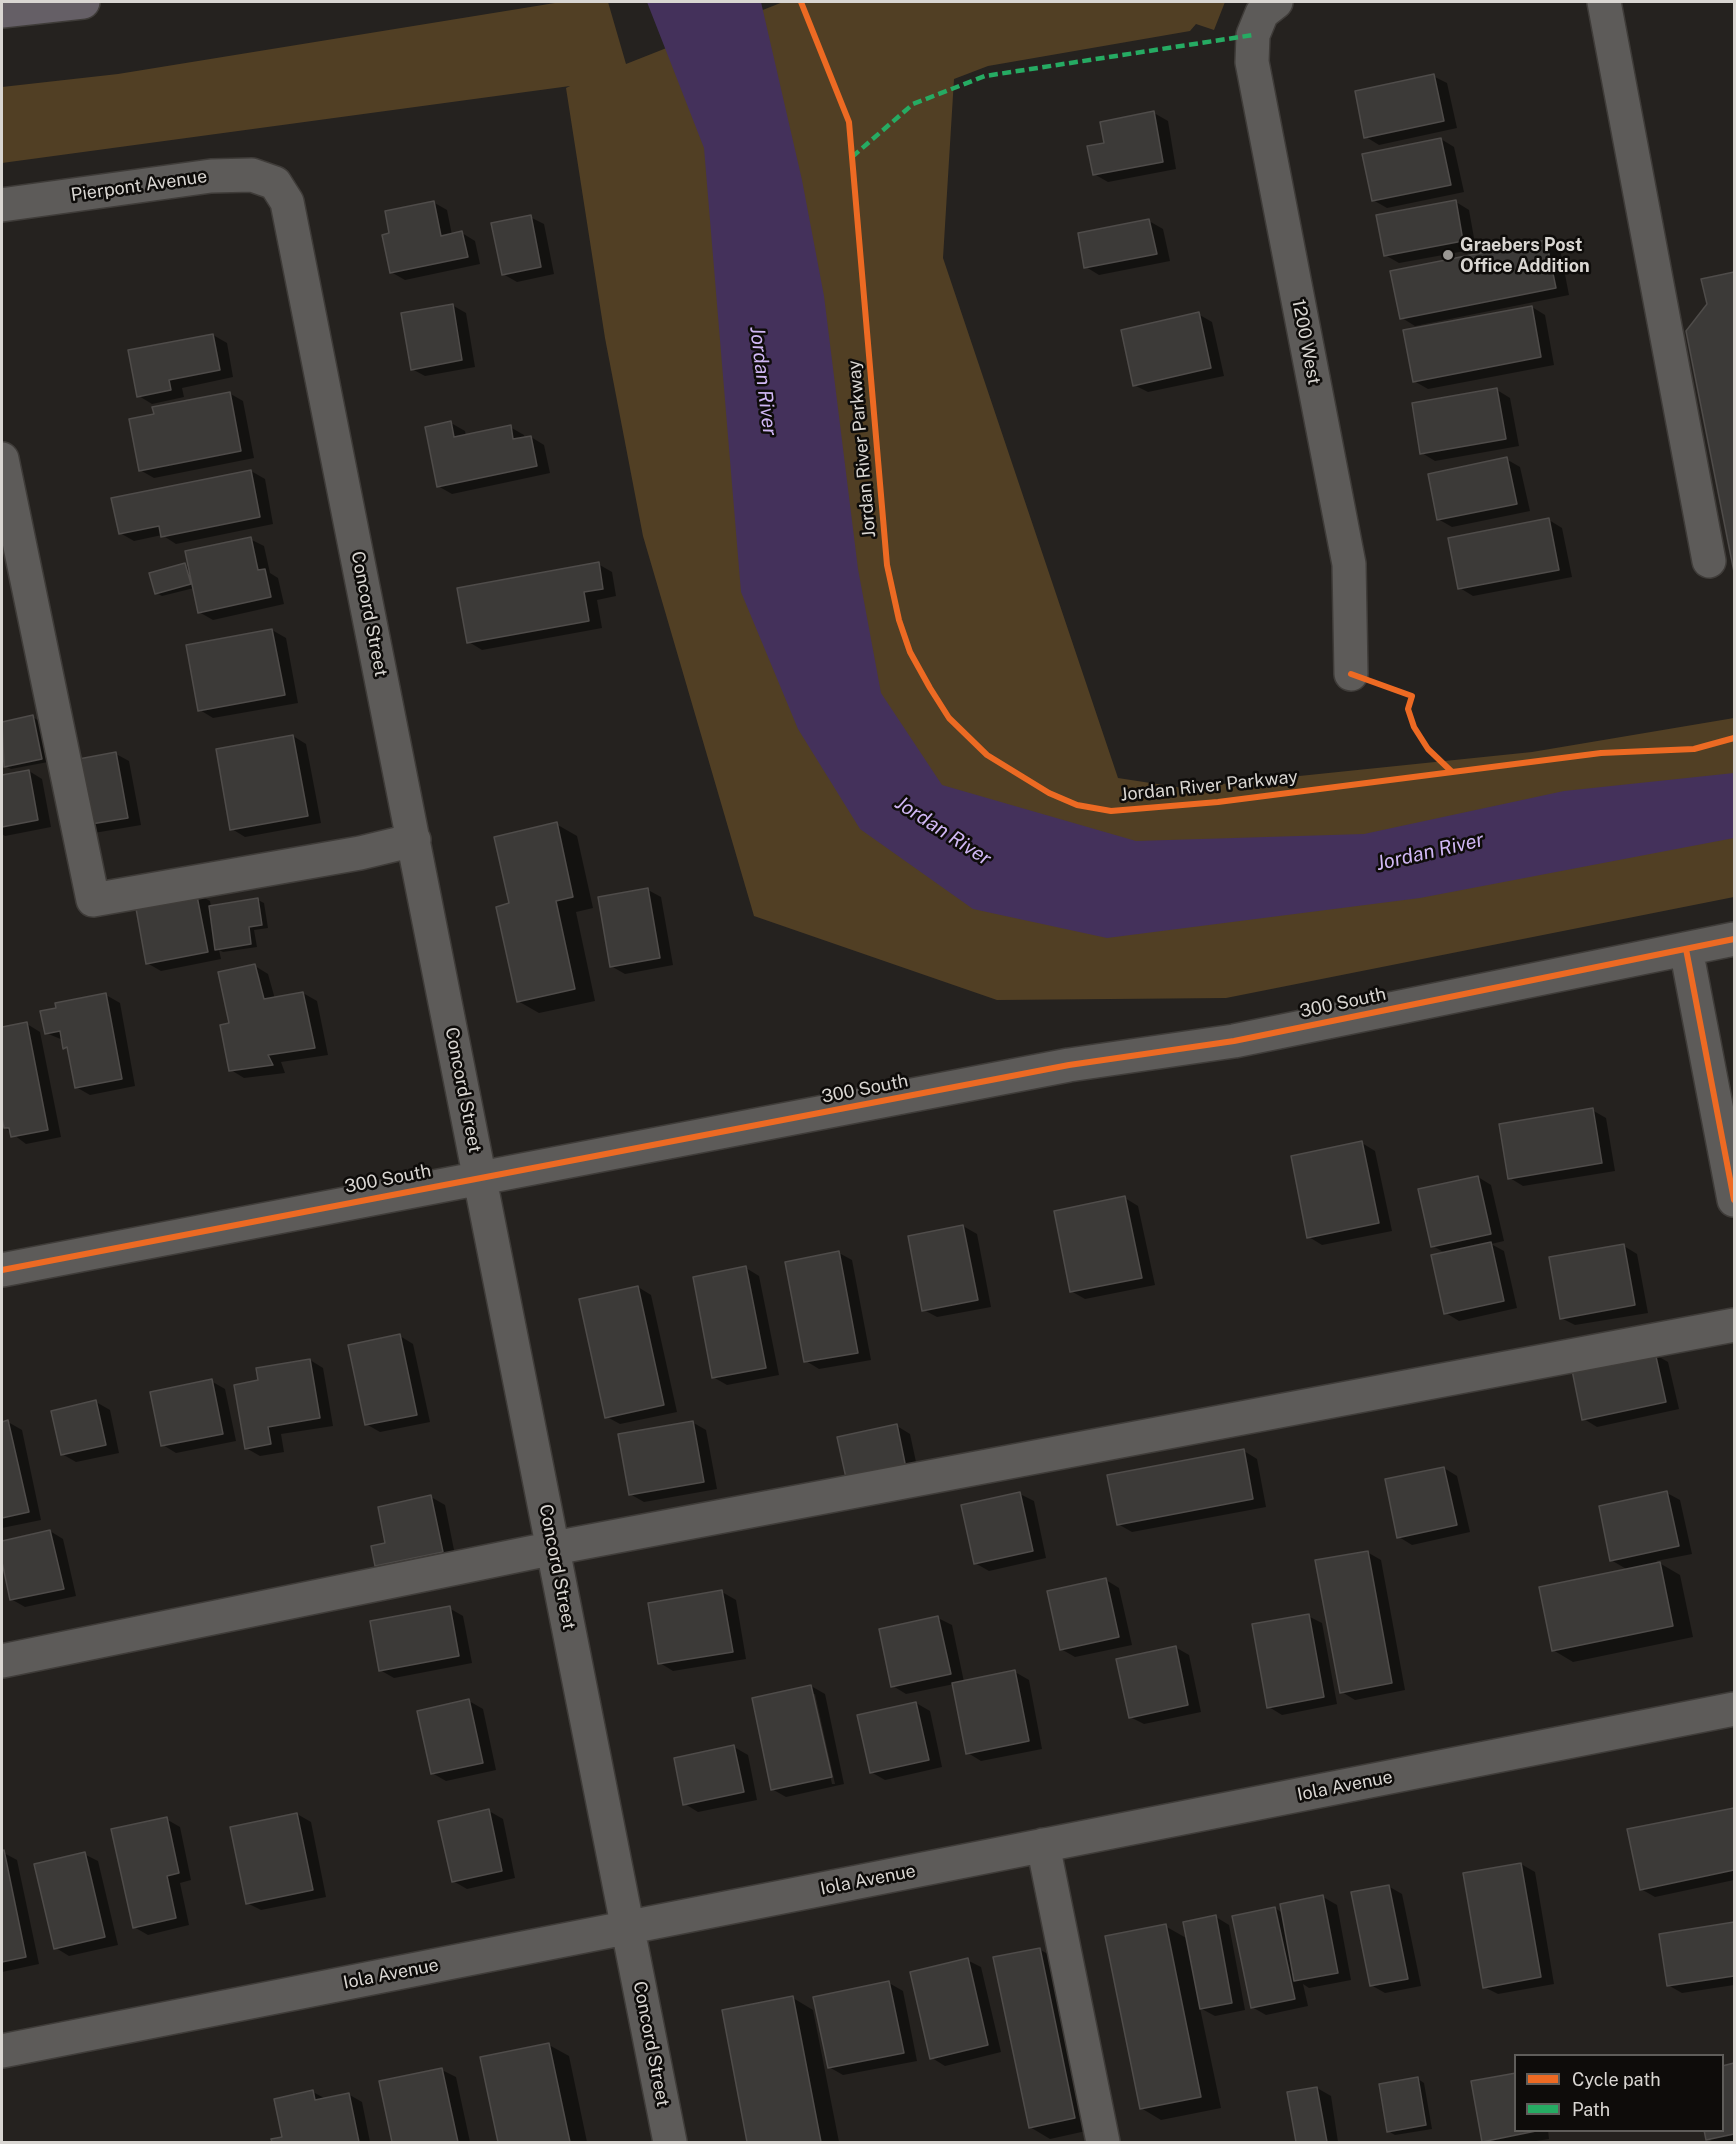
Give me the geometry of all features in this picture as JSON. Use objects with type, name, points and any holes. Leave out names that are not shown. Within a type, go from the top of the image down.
[{"type":"highway","points":[[2,11],[83,2]]},
{"type":"street","points":[[1604,2],[1709,561]]},
{"type":"street","name":"1200 West","points":[[1269,7],[1253,35],[1252,62],[1349,564],[1351,674]]},
{"type":"street","name":"Pierpont Avenue","points":[[2,205],[211,176],[252,175],[275,183]]},
{"type":"street","name":"Concord Street","points":[[275,183],[287,202],[292,225],[670,2142]]},
{"type":"street","points":[[2,459],[93,900],[360,853],[414,840]]},
{"type":"street","name":"300 South","points":[[2,1270],[481,1176],[530,1169],[1069,1065],[1234,1041],[1734,939]]},
{"type":"street","points":[[1686,950],[1734,1200]]},
{"type":"street","points":[[2,1662],[554,1548],[1734,1325]]},
{"type":"street","name":"Iola Avenue","points":[[2,2051],[1734,1709]]},
{"type":"street","points":[[1043,1845],[1103,2142]]},
{"type":"shaded area","points":[[561,2],[608,2],[626,64],[783,2],[1225,2],[1214,30],[1196,24],[1190,31],[988,66],[954,79],[943,258],[1118,778],[1183,788],[1532,752],[1734,718],[1734,897],[1226,998],[997,1000],[754,916],[643,536],[605,338],[566,88],[570,86],[2,163],[2,87],[118,74]]},
{"type":"water","name":"Jordan River","points":[[647,2],[761,2],[802,180],[824,296],[858,569],[881,693],[942,785],[1136,841],[1364,834],[1564,791],[1734,773],[1734,838],[1420,898],[1107,938],[973,909],[860,829],[798,729],[741,592],[704,148]]},
{"type":"building","points":[[1434,74],[1444,121],[1364,138],[1355,91]]},
{"type":"building","points":[[1154,111],[1163,162],[1093,175],[1087,146],[1104,143],[1100,122]]},
{"type":"building","points":[[1441,138],[1451,185],[1372,201],[1362,154]]},
{"type":"building","points":[[1456,200],[1463,241],[1384,256],[1376,215]]},
{"type":"building","points":[[434,201],[441,236],[462,231],[468,257],[390,273],[382,235],[389,233],[385,211]]},
{"type":"building","points":[[531,215],[541,267],[502,275],[491,223]]},
{"type":"building","points":[[1149,219],[1157,254],[1084,268],[1078,233]]},
{"type":"building","points":[[1546,240],[1556,288],[1400,319],[1390,271]]},
{"type":"building","points":[[1734,272],[1734,572],[1686,331],[1707,304],[1701,279]]},
{"type":"building","points":[[453,304],[462,360],[411,370],[401,313]]},
{"type":"building","points":[[1532,306],[1541,357],[1413,382],[1403,330]]},
{"type":"building","points":[[1199,312],[1211,368],[1133,386],[1121,330]]},
{"type":"building","points":[[213,334],[220,370],[169,380],[171,390],[137,397],[128,350]]},
{"type":"building","points":[[1497,388],[1506,439],[1420,454],[1412,403]]},
{"type":"building","points":[[230,392],[241,451],[139,471],[129,419],[154,414],[152,407]]},
{"type":"building","points":[[451,421],[454,437],[511,425],[513,439],[531,436],[537,466],[437,487],[425,427]]},
{"type":"building","points":[[1507,457],[1517,504],[1437,520],[1428,474]]},
{"type":"building","points":[[251,470],[260,517],[161,537],[159,526],[119,534],[111,498]]},
{"type":"building","points":[[1549,518],[1559,570],[1458,589],[1448,538]]},
{"type":"building","points":[[251,537],[258,570],[265,569],[271,597],[198,613],[185,551]]},
{"type":"building","points":[[599,562],[603,589],[584,592],[589,621],[467,643],[457,588]]},
{"type":"building","points":[[185,563],[191,584],[155,594],[149,573]]},
{"type":"building","points":[[272,629],[285,695],[198,711],[186,645]]},
{"type":"building","points":[[33,715],[42,759],[4,767],[2,722]]},
{"type":"building","points":[[293,735],[308,816],[230,830],[216,749]]},
{"type":"building","points":[[116,752],[128,818],[79,826],[68,761]]},
{"type":"building","points":[[29,770],[38,820],[2,827],[2,775]]},
{"type":"building","points":[[557,822],[573,897],[556,901],[575,989],[517,1002],[496,907],[509,903],[494,837]]},
{"type":"building","points":[[648,888],[660,958],[610,967],[598,897]]},
{"type":"building","points":[[196,891],[208,952],[146,964],[135,903]]},
{"type":"building","points":[[258,898],[262,925],[249,927],[251,944],[215,950],[209,906]]},
{"type":"building","points":[[255,964],[264,999],[303,992],[315,1048],[268,1055],[273,1065],[229,1071],[220,1025],[229,1023],[218,972]]},
{"type":"building","points":[[106,993],[122,1079],[75,1088],[67,1047],[63,1049],[60,1031],[45,1034],[40,1011],[56,1008],[55,1003]]},
{"type":"building","points":[[27,1022],[48,1130],[11,1137],[9,1128],[4,1128],[2,1118],[2,1027]]},
{"type":"building","points":[[1593,1108],[1602,1163],[1508,1179],[1499,1124]]},
{"type":"building","points":[[1362,1141],[1379,1223],[1307,1238],[1291,1156]]},
{"type":"building","points":[[1478,1176],[1491,1234],[1431,1247],[1418,1189]]},
{"type":"building","points":[[1125,1196],[1142,1278],[1070,1292],[1054,1211]]},
{"type":"building","points":[[963,1225],[978,1300],[922,1311],[908,1236]]},
{"type":"building","points":[[1491,1242],[1504,1301],[1444,1314],[1431,1255]]},
{"type":"building","points":[[1624,1244],[1635,1305],[1560,1319],[1549,1257]]},
{"type":"building","points":[[839,1251],[858,1353],[804,1362],[785,1262]]},
{"type":"building","points":[[746,1266],[766,1368],[712,1378],[693,1277]]},
{"type":"building","points":[[638,1286],[664,1405],[605,1418],[579,1299]]},
{"type":"building","points":[[400,1334],[417,1415],[365,1425],[348,1345]]},
{"type":"building","points":[[1655,1352],[1666,1402],[1582,1420],[1572,1370]]},
{"type":"building","points":[[310,1359],[320,1418],[268,1427],[271,1444],[245,1449],[234,1385],[258,1380],[256,1368]]},
{"type":"building","points":[[212,1379],[223,1434],[161,1446],[150,1392]]},
{"type":"building","points":[[96,1400],[106,1445],[61,1455],[51,1411]]},
{"type":"building","points":[[8,1420],[29,1512],[2,1518],[2,1422]]},
{"type":"building","points":[[693,1421],[704,1482],[629,1495],[618,1434]]},
{"type":"building","points":[[897,1424],[909,1483],[850,1496],[837,1437]]},
{"type":"building","points":[[1244,1449],[1253,1499],[1117,1525],[1107,1475]]},
{"type":"building","points":[[1444,1467],[1457,1525],[1397,1538],[1385,1479]]},
{"type":"building","points":[[1667,1491],[1679,1546],[1610,1561],[1599,1506]]},
{"type":"building","points":[[1020,1492],[1033,1551],[974,1564],[961,1505]]},
{"type":"building","points":[[431,1495],[443,1552],[375,1566],[371,1546],[385,1543],[378,1507]]},
{"type":"building","points":[[50,1530],[64,1589],[10,1600],[2,1562],[2,1541]]},
{"type":"building","points":[[1368,1551],[1392,1683],[1340,1693],[1315,1560]]},
{"type":"building","points":[[1660,1562],[1673,1626],[1552,1651],[1539,1587]]},
{"type":"building","points":[[1106,1578],[1119,1637],[1060,1650],[1047,1591]]},
{"type":"building","points":[[722,1590],[733,1652],[658,1664],[648,1603]]},
{"type":"building","points":[[450,1606],[459,1656],[379,1671],[370,1621]]},
{"type":"building","points":[[1309,1614],[1324,1697],[1267,1708],[1252,1624]]},
{"type":"building","points":[[938,1616],[951,1674],[891,1687],[879,1629]]},
{"type":"building","points":[[1176,1646],[1188,1705],[1129,1718],[1116,1659]]},
{"type":"building","points":[[1015,1670],[1029,1741],[966,1754],[952,1683]]},
{"type":"building","points":[[811,1685],[832,1777],[771,1790],[752,1698]]},
{"type":"building","points":[[469,1699],[483,1763],[431,1774],[417,1711]]},
{"type":"building","points":[[916,1702],[929,1760],[870,1773],[857,1715]]},
{"type":"building","points":[[734,1745],[744,1792],[683,1805],[674,1758]]},
{"type":"building","points":[[1734,1808],[1734,1870],[1640,1890],[1627,1829]]},
{"type":"building","points":[[489,1809],[502,1871],[452,1882],[438,1821]]},
{"type":"building","points":[[297,1813],[313,1890],[246,1904],[230,1827]]},
{"type":"building","points":[[167,1817],[179,1873],[167,1876],[176,1918],[133,1928],[111,1829]]},
{"type":"building","points":[[4,1850],[26,1957],[2,1962],[2,1851]]},
{"type":"building","points":[[85,1852],[105,1937],[54,1949],[34,1864]]},
{"type":"building","points":[[1521,1863],[1541,1977],[1483,1988],[1463,1873]]},
{"type":"building","points":[[1389,1885],[1408,1979],[1370,1986],[1351,1892]]},
{"type":"building","points":[[1323,1895],[1338,1973],[1294,1981],[1280,1904]]},
{"type":"building","points":[[1275,1907],[1295,1999],[1251,2008],[1232,1916]]},
{"type":"building","points":[[1216,1915],[1232,2003],[1200,2009],[1183,1922]]},
{"type":"building","points":[[1734,1922],[1734,1976],[1667,1986],[1659,1934]]},
{"type":"building","points":[[1166,1924],[1201,2097],[1140,2109],[1105,1936]]},
{"type":"building","points":[[1040,1948],[1075,2118],[1029,2128],[993,1957]]},
{"type":"building","points":[[968,1958],[988,2045],[930,2059],[910,1972]]},
{"type":"building","points":[[889,1981],[904,2053],[828,2068],[813,1997]]},
{"type":"building","points":[[793,1996],[821,2142],[747,2142],[722,2010]]},
{"type":"building","points":[[549,2043],[570,2142],[498,2142],[480,2057]]},
{"type":"building","points":[[1734,2063],[1734,2134],[1706,2140],[1704,2132],[1724,2132],[1724,2066]]},
{"type":"building","points":[[442,2068],[458,2142],[392,2142],[379,2081]]},
{"type":"building","points":[[1514,2073],[1514,2132],[1531,2132],[1482,2142],[1471,2081]]},
{"type":"building","points":[[1418,2077],[1426,2125],[1387,2132],[1379,2084]]},
{"type":"building","points":[[1317,2087],[1327,2142],[1296,2142],[1287,2092]]},
{"type":"building","points":[[313,2090],[315,2100],[349,2093],[359,2142],[272,2142],[271,2139],[282,2137],[274,2099]]},
{"type":"marked path","points":[[852,157],[913,104],[985,76],[1253,35]]},
{"type":"cycle path","name":"Jordan River Parkway","points":[[801,2],[849,122],[887,565],[899,620],[910,652],[949,718],[987,755],[1049,793],[1077,805],[1111,811],[1218,802],[1601,753],[1694,749],[1734,738]]},
{"type":"cycle path","points":[[1351,674],[1412,696],[1408,709],[1414,727],[1428,749],[1451,771]]},
{"type":"cycle path","points":[[2,1270],[1069,1065],[1234,1041],[1734,939]]},
{"type":"cycle path","points":[[1686,949],[1734,1200]]},
{"type":"place","name":"Graebers Post Office Addition","points":[[1448,255]]}]
